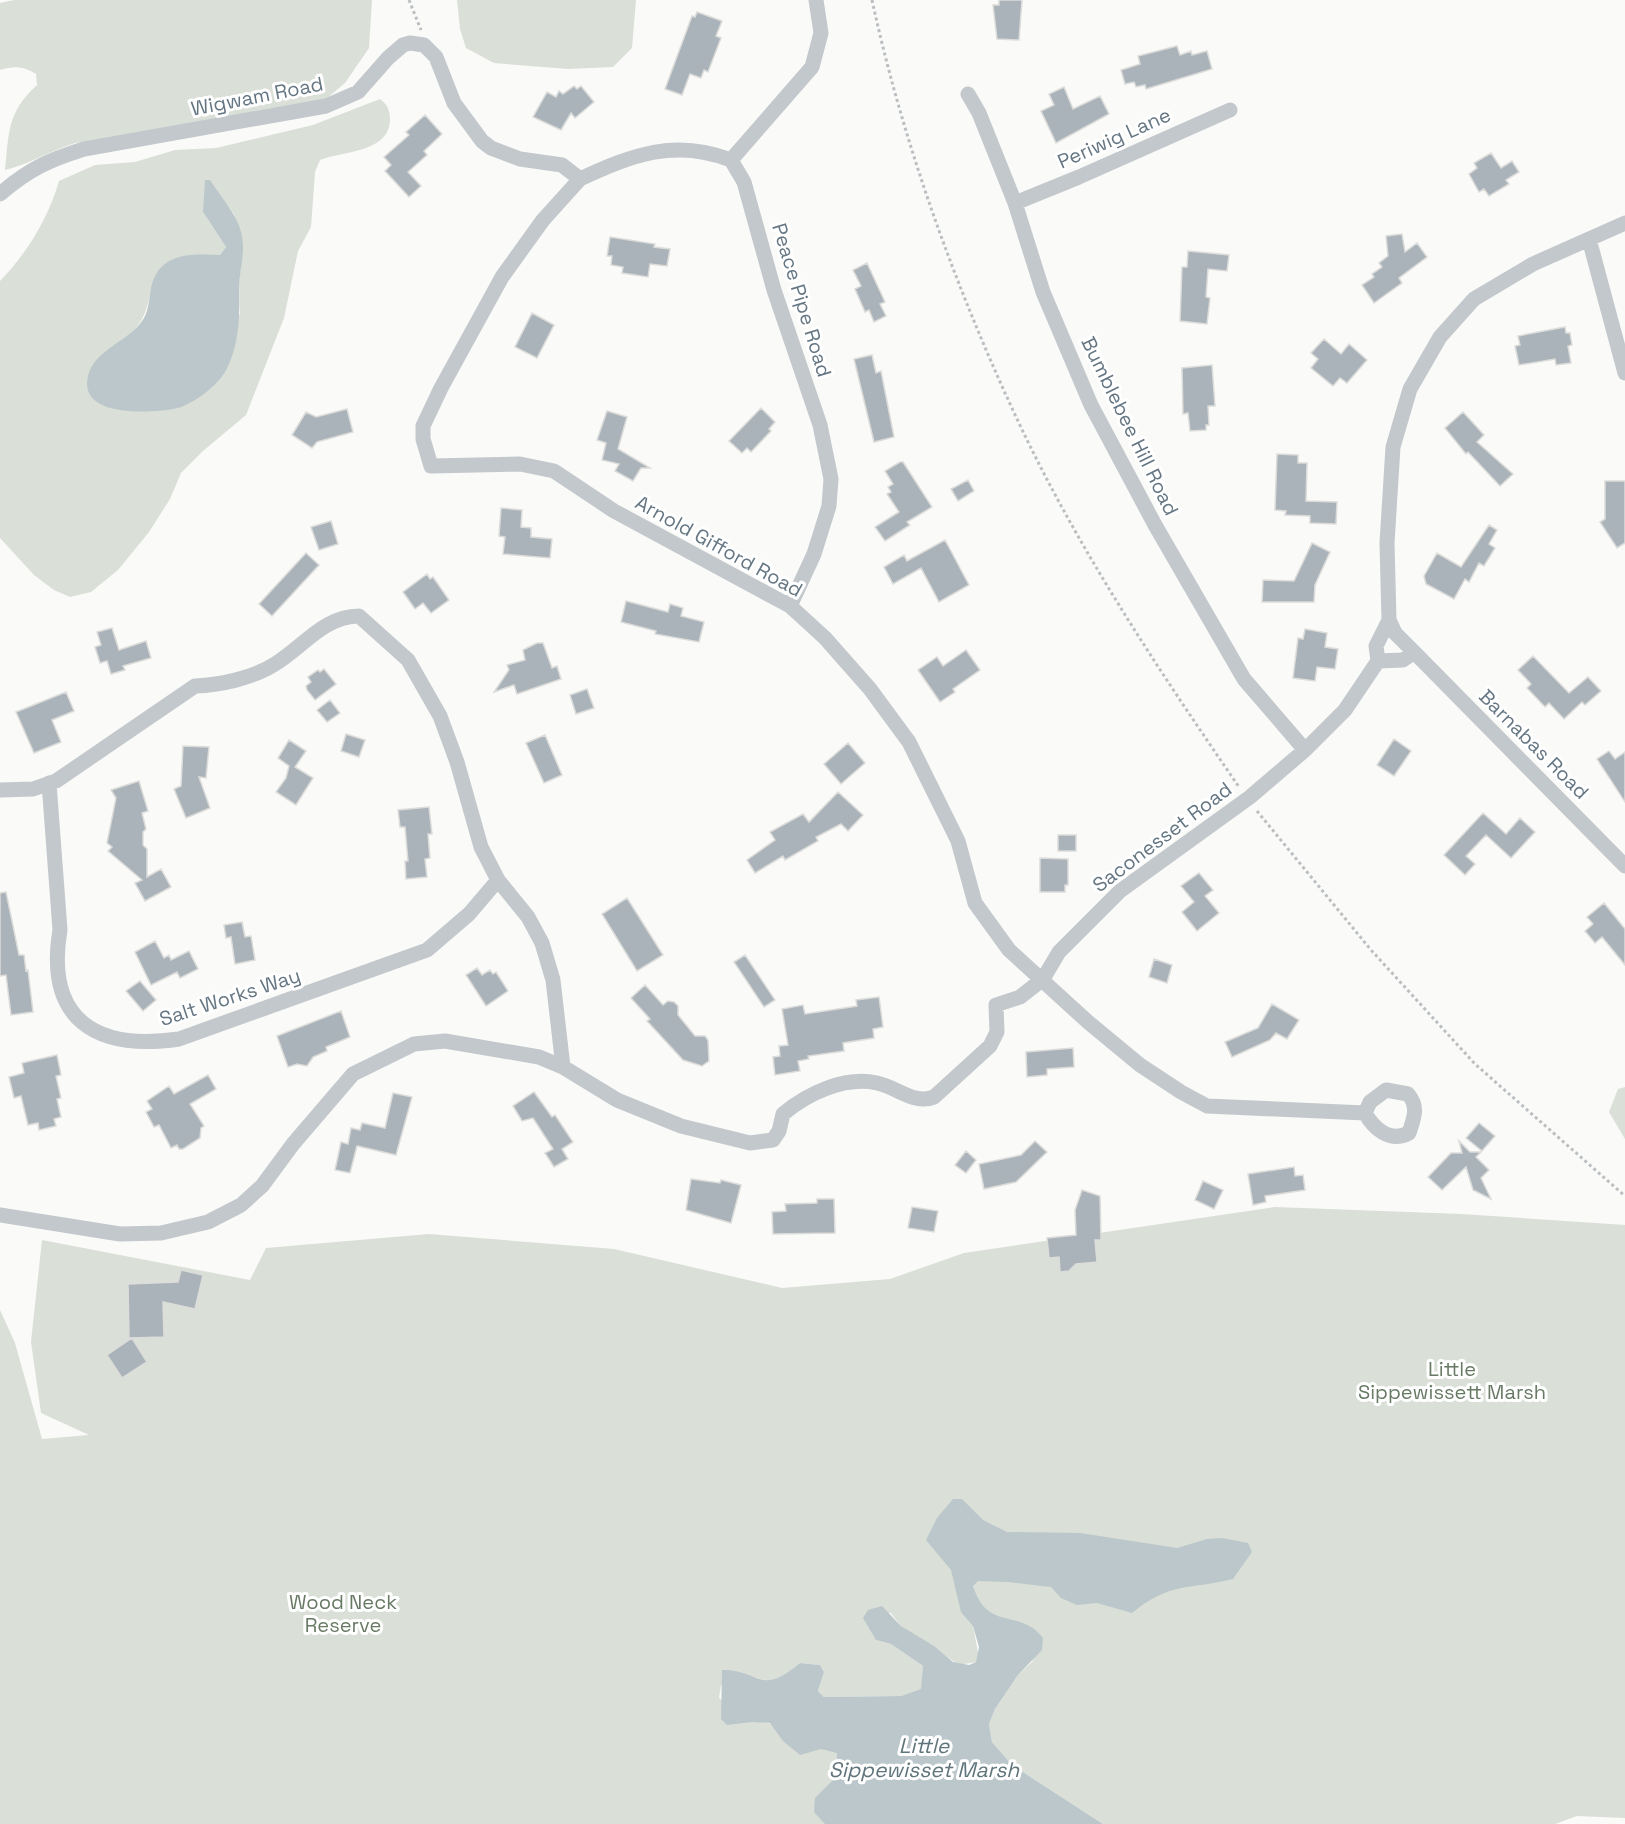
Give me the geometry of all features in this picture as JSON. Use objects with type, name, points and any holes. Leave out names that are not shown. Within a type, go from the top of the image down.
[{"type":"street","points":[[431,51],[454,103],[482,141],[491,148],[520,159],[562,165],[580,178],[653,151],[694,149],[731,160],[812,67],[820,33],[816,0]]},
{"type":"street","name":"Wigwam Road","points":[[0,194],[32,169],[84,149],[326,106],[358,92],[403,45],[418,44],[431,51]]},
{"type":"street","name":"Bumblebee Hill Road","points":[[968,94],[1015,203],[1043,292],[1091,405],[1130,479],[1244,679],[1305,750]]},
{"type":"street","name":"Periwig Lane","points":[[1015,203],[1230,110]]},
{"type":"street","name":"Peace Pipe Road","points":[[731,160],[744,182],[774,290],[820,425],[831,479],[829,506],[814,554],[790,606]]},
{"type":"street","name":"Arnold Gifford Road","points":[[580,178],[543,220],[502,277],[441,388],[423,426],[423,438],[431,466],[520,464],[554,471],[614,511],[790,606],[825,638],[870,688],[909,742],[957,841],[975,903],[1009,950],[1088,1022],[1140,1065],[1207,1106],[1365,1113]]},
{"type":"street","name":"Saconesset Road","points":[[0,1215],[120,1234],[161,1233],[208,1222],[241,1204],[262,1186],[292,1144],[353,1074],[414,1044],[445,1041],[539,1057],[563,1067],[617,1100],[681,1126],[760,1144],[773,1140],[779,1131],[783,1114],[792,1107],[838,1084],[876,1082],[923,1100],[934,1097],[990,1046],[997,1032],[996,1005],[1020,997],[1043,979],[1059,951],[1120,891],[1215,823],[1305,750],[1345,710],[1378,661],[1376,646],[1389,620],[1387,543],[1393,447],[1410,389],[1440,338],[1474,299],[1533,264],[1625,223]]},
{"type":"street","points":[[1590,239],[1625,373]]},
{"type":"street","points":[[0,790],[33,789],[49,783],[195,686],[221,685],[274,665],[311,636],[337,620],[359,616],[408,660],[432,701],[457,762],[481,847],[498,880],[528,917],[542,944],[553,980],[563,1067]]},
{"type":"street","name":"Barnabas Road","points":[[1389,620],[1395,633],[1625,866]]},
{"type":"street","points":[[1378,661],[1403,660],[1414,652]]},
{"type":"street","name":"Salt Works Way","points":[[49,783],[60,930],[57,948],[63,998],[81,1025],[110,1036],[153,1043],[179,1039],[427,950],[469,914],[498,880]]},
{"type":"path","points":[[409,0],[431,51]]},
{"type":"path","points":[[872,0],[881,44],[923,184],[968,303],[1017,419],[1083,544],[1156,665],[1242,791]]},
{"type":"path","points":[[1256,810],[1371,950],[1475,1064],[1625,1196]]},
{"type":"green space","points":[[14,0],[372,0],[369,48],[345,83],[326,99],[75,143],[5,170],[11,124],[20,104],[37,85],[36,74],[27,69],[14,67],[0,70],[0,3]]},
{"type":"green space","points":[[457,0],[636,0],[632,48],[613,67],[568,69],[494,63],[466,48],[460,29]]},
{"type":"green space","points":[[380,99],[388,108],[390,116],[388,130],[374,145],[320,160],[315,172],[311,227],[298,251],[284,318],[246,415],[181,473],[170,499],[149,532],[118,570],[91,592],[70,597],[54,590],[34,575],[0,538],[0,281],[36,235],[59,181],[95,165],[135,162],[175,150],[216,148],[313,125]],"holes":[[[222,198],[234,214],[243,248],[239,283],[240,314],[197,399],[176,409],[141,411],[106,351],[138,326],[146,310],[151,288],[220,255],[226,247],[203,212]]]},
{"type":"green space","points":[[1625,1087],[1625,1139],[1609,1112],[1618,1089]]},
{"type":"green space","points":[[1275,1207],[1462,1214],[1625,1225],[1625,1818],[1577,1816],[1555,1824],[1103,1824],[1012,1765],[992,1742],[989,1724],[995,1709],[1018,1675],[1033,1661],[1006,1619],[964,1614],[973,1626],[979,1658],[976,1662],[959,1665],[901,1626],[890,1612],[876,1640],[891,1644],[923,1666],[922,1689],[901,1696],[824,1697],[818,1691],[824,1672],[820,1665],[800,1663],[785,1676],[769,1681],[749,1676],[721,1685],[719,1698],[750,1721],[812,1729],[957,1824],[0,1824],[0,1310],[15,1343],[42,1439],[89,1435],[41,1413],[31,1342],[42,1240],[250,1280],[266,1248],[429,1234],[614,1249],[782,1288],[890,1279],[964,1253]]},
{"type":"water","points":[[205,180],[210,180],[232,212],[242,238],[238,332],[230,362],[221,378],[209,390],[181,407],[133,411],[104,406],[94,399],[88,390],[88,376],[92,366],[98,358],[138,326],[144,318],[155,276],[161,268],[169,261],[178,258],[220,255],[226,247],[203,212]]},
{"type":"water","name":"Little Sippewisset Marsh","points":[[953,1499],[962,1499],[983,1520],[1007,1532],[1080,1533],[1177,1548],[1207,1539],[1222,1538],[1248,1543],[1252,1552],[1233,1579],[1169,1591],[1132,1613],[1097,1603],[1077,1605],[1061,1598],[1051,1587],[978,1581],[973,1586],[979,1600],[987,1610],[995,1615],[1024,1623],[1043,1638],[1042,1650],[1018,1675],[995,1709],[989,1724],[992,1742],[1012,1765],[1103,1824],[825,1824],[814,1812],[815,1798],[836,1777],[837,1753],[821,1749],[800,1755],[783,1741],[770,1723],[752,1722],[727,1725],[721,1719],[722,1670],[768,1680],[787,1673],[800,1663],[820,1665],[824,1672],[818,1691],[824,1697],[901,1696],[921,1689],[923,1666],[891,1644],[876,1640],[863,1618],[868,1610],[882,1606],[901,1626],[934,1646],[953,1662],[969,1665],[976,1662],[979,1647],[973,1626],[961,1612],[951,1570],[926,1540],[937,1518]]},
{"type":"building","points":[[999,0],[1022,0],[1019,40],[997,39],[993,5],[999,5]]},
{"type":"building","points":[[697,12],[722,21],[716,36],[721,38],[708,72],[704,70],[701,78],[690,74],[682,95],[665,89],[692,16],[695,17]]},
{"type":"building","points":[[1177,46],[1180,55],[1191,51],[1192,55],[1207,51],[1212,69],[1146,89],[1145,85],[1136,87],[1134,82],[1125,84],[1121,70],[1140,64],[1138,56]]},
{"type":"building","points":[[574,86],[577,89],[581,86],[594,102],[575,118],[571,113],[561,130],[533,117],[547,92],[556,97],[559,91],[563,94]]},
{"type":"building","points":[[1064,87],[1073,109],[1100,96],[1109,114],[1056,143],[1041,111],[1054,105],[1049,94]]},
{"type":"building","points":[[425,115],[442,134],[424,151],[427,155],[408,172],[421,186],[409,197],[385,171],[391,165],[384,157],[409,135],[406,132]]},
{"type":"building","points":[[1491,153],[1501,168],[1512,161],[1519,172],[1506,180],[1509,184],[1489,196],[1484,189],[1479,192],[1469,174],[1477,168],[1474,163]]},
{"type":"building","points":[[1402,234],[1405,252],[1417,243],[1427,257],[1399,278],[1402,283],[1374,303],[1362,285],[1374,277],[1372,274],[1382,267],[1379,263],[1388,256],[1386,236]]},
{"type":"building","points":[[610,237],[655,244],[654,247],[670,249],[667,266],[650,264],[648,277],[622,273],[623,267],[611,265],[612,256],[607,256]]},
{"type":"building","points":[[1188,251],[1229,255],[1227,271],[1208,269],[1206,297],[1210,298],[1207,324],[1180,321],[1182,267],[1187,267]]},
{"type":"building","points":[[867,263],[885,302],[880,304],[886,316],[874,322],[869,310],[865,312],[855,289],[861,286],[853,270]]},
{"type":"building","points":[[532,313],[554,325],[537,358],[515,347]]},
{"type":"building","points":[[1565,327],[1566,333],[1570,333],[1572,345],[1568,346],[1571,363],[1556,365],[1555,359],[1519,365],[1515,346],[1520,345],[1518,336]]},
{"type":"building","points":[[1324,339],[1341,354],[1349,344],[1367,360],[1347,383],[1340,378],[1333,386],[1311,368],[1318,359],[1311,353]]},
{"type":"building","points":[[872,355],[876,373],[881,371],[894,437],[874,442],[854,359]]},
{"type":"building","points":[[1212,365],[1215,406],[1208,406],[1209,425],[1206,425],[1206,430],[1190,431],[1188,413],[1183,414],[1182,368]]},
{"type":"building","points":[[761,408],[775,422],[769,429],[771,431],[751,452],[747,448],[742,453],[729,441]]},
{"type":"building","points":[[347,409],[353,432],[317,442],[312,448],[292,435],[306,412],[316,417]]},
{"type":"building","points":[[607,411],[627,417],[618,449],[650,468],[641,468],[633,481],[615,471],[619,464],[602,460],[606,443],[597,440]]},
{"type":"building","points":[[1463,412],[1484,435],[1477,442],[1513,474],[1500,486],[1468,452],[1466,454],[1445,428]]},
{"type":"building","points":[[1277,454],[1298,455],[1298,463],[1307,463],[1306,501],[1337,502],[1336,524],[1310,523],[1310,516],[1285,515],[1286,511],[1275,510]]},
{"type":"building","points":[[903,462],[932,507],[907,522],[910,525],[885,541],[875,527],[899,512],[887,494],[891,492],[888,487],[893,484],[885,471]]},
{"type":"building","points":[[968,480],[974,491],[958,501],[951,489]]},
{"type":"building","points":[[1605,481],[1625,481],[1625,543],[1617,548],[1600,522],[1605,519]]},
{"type":"building","points":[[501,508],[522,510],[521,527],[531,528],[531,537],[552,539],[550,558],[503,554],[505,537],[499,536]]},
{"type":"building","points":[[331,521],[338,544],[319,550],[311,527]]},
{"type":"building","points":[[1489,525],[1497,530],[1489,544],[1495,548],[1484,566],[1479,563],[1469,582],[1465,579],[1454,599],[1426,584],[1424,576],[1437,553],[1461,567]]},
{"type":"building","points":[[945,540],[969,585],[939,602],[921,568],[893,584],[884,567],[904,555],[907,561]]},
{"type":"building","points":[[1312,543],[1330,552],[1315,585],[1314,602],[1262,602],[1263,580],[1294,581]]},
{"type":"building","points":[[306,553],[319,565],[272,616],[259,604]]},
{"type":"building","points":[[427,574],[430,579],[433,577],[449,600],[431,613],[423,603],[415,609],[403,592]]},
{"type":"building","points":[[626,601],[668,612],[670,604],[683,608],[681,616],[704,622],[699,642],[655,634],[656,631],[621,622]]},
{"type":"building","points":[[112,628],[119,650],[146,641],[151,658],[123,666],[125,670],[111,674],[107,661],[100,663],[95,647],[101,645],[97,632]]},
{"type":"building","points":[[1305,629],[1327,633],[1325,647],[1338,649],[1335,669],[1317,667],[1315,681],[1293,678],[1298,638],[1303,639]]},
{"type":"building","points":[[537,643],[543,643],[552,668],[557,666],[561,679],[517,694],[514,685],[494,692],[509,670],[507,665],[525,660],[523,650]]},
{"type":"building","points":[[966,650],[980,670],[953,689],[955,692],[940,702],[918,670],[937,657],[943,666]]},
{"type":"building","points":[[1533,656],[1569,693],[1588,677],[1601,691],[1585,705],[1582,702],[1564,719],[1549,703],[1545,707],[1527,688],[1531,684],[1518,670]]},
{"type":"building","points":[[324,669],[336,684],[315,700],[307,690],[306,686],[311,682],[308,677]]},
{"type":"building","points":[[587,689],[594,708],[576,714],[570,695]]},
{"type":"building","points":[[66,692],[74,711],[52,720],[61,742],[34,753],[16,712]]},
{"type":"building","points":[[330,700],[340,713],[327,722],[317,710]]},
{"type":"building","points":[[346,734],[365,740],[359,757],[341,751]]},
{"type":"building","points":[[545,735],[562,775],[544,783],[526,743]]},
{"type":"building","points":[[1394,739],[1411,751],[1394,776],[1377,765]]},
{"type":"building","points":[[289,740],[306,751],[295,767],[313,778],[296,805],[276,792],[286,778],[289,766],[278,758]]},
{"type":"building","points":[[848,743],[865,763],[841,784],[824,764]]},
{"type":"building","points":[[183,746],[209,747],[206,778],[199,777],[210,808],[186,818],[174,789],[181,786]]},
{"type":"building","points":[[1609,751],[1615,759],[1625,752],[1625,802],[1597,759]]},
{"type":"building","points":[[139,781],[148,811],[142,813],[146,829],[143,832],[143,845],[147,849],[147,877],[161,869],[171,887],[145,901],[135,883],[142,880],[108,851],[112,847],[107,843],[116,798],[111,790]]},
{"type":"building","points":[[838,792],[863,815],[848,831],[841,824],[816,837],[818,841],[785,860],[783,856],[755,873],[747,860],[775,840],[770,832],[803,814],[809,822]]},
{"type":"building","points":[[429,807],[432,834],[428,834],[430,858],[425,859],[427,877],[406,879],[405,861],[408,861],[405,827],[400,827],[398,810]]},
{"type":"building","points":[[1483,813],[1506,834],[1520,818],[1535,832],[1511,858],[1486,835],[1466,856],[1475,864],[1465,875],[1444,855]]},
{"type":"building","points":[[1058,835],[1076,835],[1076,851],[1058,851]]},
{"type":"building","points":[[1040,858],[1068,859],[1068,885],[1065,885],[1065,892],[1040,892]]},
{"type":"building","points":[[1199,873],[1213,890],[1205,896],[1219,913],[1197,931],[1182,912],[1194,902],[1181,886]]},
{"type":"building","points":[[6,892],[19,955],[24,955],[26,971],[28,970],[33,1012],[11,1015],[6,975],[0,976],[0,893]]},
{"type":"building","points":[[627,898],[663,955],[637,971],[602,914]]},
{"type":"building","points":[[1604,903],[1625,929],[1625,965],[1602,937],[1595,943],[1585,931],[1593,924],[1587,917]]},
{"type":"building","points":[[242,922],[245,937],[251,936],[255,960],[235,964],[231,937],[226,938],[224,925]]},
{"type":"building","points":[[155,941],[164,958],[169,955],[171,960],[189,951],[198,969],[180,978],[177,972],[151,985],[135,952]]},
{"type":"building","points":[[745,955],[775,1000],[764,1007],[734,962]]},
{"type":"building","points":[[1154,959],[1172,965],[1167,983],[1149,977]]},
{"type":"building","points":[[477,968],[482,975],[490,970],[493,974],[496,972],[508,991],[486,1006],[466,975]]},
{"type":"building","points":[[140,981],[156,1000],[143,1011],[126,991]]},
{"type":"building","points":[[645,985],[663,1005],[668,1001],[678,1006],[678,1015],[695,1036],[705,1036],[708,1040],[709,1061],[702,1066],[683,1060],[647,1021],[650,1019],[631,998]]},
{"type":"building","points":[[879,997],[883,1027],[873,1029],[874,1038],[843,1043],[844,1051],[808,1056],[809,1059],[798,1061],[800,1071],[775,1075],[773,1057],[780,1056],[779,1046],[788,1045],[782,1009],[803,1005],[805,1014],[857,1006],[856,1000]]},
{"type":"building","points":[[1272,1004],[1299,1020],[1287,1039],[1276,1033],[1270,1040],[1232,1057],[1225,1042],[1258,1028]]},
{"type":"building","points":[[341,1011],[350,1037],[326,1047],[327,1051],[313,1057],[307,1066],[297,1064],[288,1067],[277,1036]]},
{"type":"building","points":[[1073,1048],[1074,1067],[1047,1069],[1047,1075],[1027,1077],[1026,1052]]},
{"type":"building","points":[[57,1055],[61,1075],[56,1076],[61,1098],[57,1099],[61,1117],[54,1119],[56,1126],[39,1130],[38,1123],[28,1125],[21,1096],[14,1098],[9,1077],[24,1073],[22,1063]]},
{"type":"building","points":[[208,1075],[216,1089],[190,1104],[204,1126],[201,1128],[200,1138],[183,1149],[179,1149],[177,1145],[171,1148],[159,1125],[154,1127],[146,1112],[152,1109],[147,1101],[169,1086],[174,1094]]},
{"type":"building","points":[[534,1092],[552,1117],[555,1115],[573,1142],[562,1149],[568,1159],[554,1167],[545,1153],[553,1149],[533,1118],[522,1121],[513,1106]]},
{"type":"building","points":[[393,1093],[412,1097],[396,1155],[357,1146],[350,1173],[335,1170],[341,1142],[348,1144],[351,1128],[360,1130],[362,1123],[385,1128]]},
{"type":"building","points":[[1479,1123],[1495,1136],[1482,1151],[1466,1138]]},
{"type":"building","points":[[1035,1141],[1047,1152],[1016,1182],[984,1189],[979,1164],[1021,1155]]},
{"type":"building","points":[[1459,1141],[1470,1152],[1481,1152],[1476,1157],[1489,1170],[1481,1178],[1491,1199],[1473,1190],[1466,1167],[1442,1190],[1428,1177],[1451,1153],[1462,1153]]},
{"type":"building","points":[[966,1151],[976,1160],[966,1173],[955,1165]]},
{"type":"building","points":[[1294,1167],[1295,1176],[1303,1175],[1305,1190],[1265,1196],[1266,1202],[1253,1205],[1248,1174]]},
{"type":"building","points":[[691,1179],[720,1183],[721,1180],[741,1185],[731,1223],[686,1210]]},
{"type":"building","points":[[1203,1181],[1223,1190],[1214,1209],[1195,1200]]},
{"type":"building","points":[[1082,1190],[1100,1196],[1101,1240],[1095,1240],[1097,1262],[1076,1264],[1069,1271],[1060,1272],[1059,1257],[1049,1258],[1047,1238],[1076,1235],[1075,1210]]},
{"type":"building","points":[[817,1199],[834,1199],[835,1233],[773,1234],[772,1212],[786,1211],[785,1204],[817,1203]]},
{"type":"building","points":[[912,1207],[938,1211],[934,1232],[908,1228]]},
{"type":"building","points":[[181,1270],[203,1275],[195,1309],[163,1302],[164,1337],[129,1338],[128,1284],[178,1282]]},
{"type":"building","points":[[132,1338],[147,1362],[122,1378],[107,1355]]},
{"type":"park label","name":"Little Sippewissett Marsh","points":[[1452,1380]]},
{"type":"park label","name":"Wood Neck Reserve","points":[[343,1614]]}]
